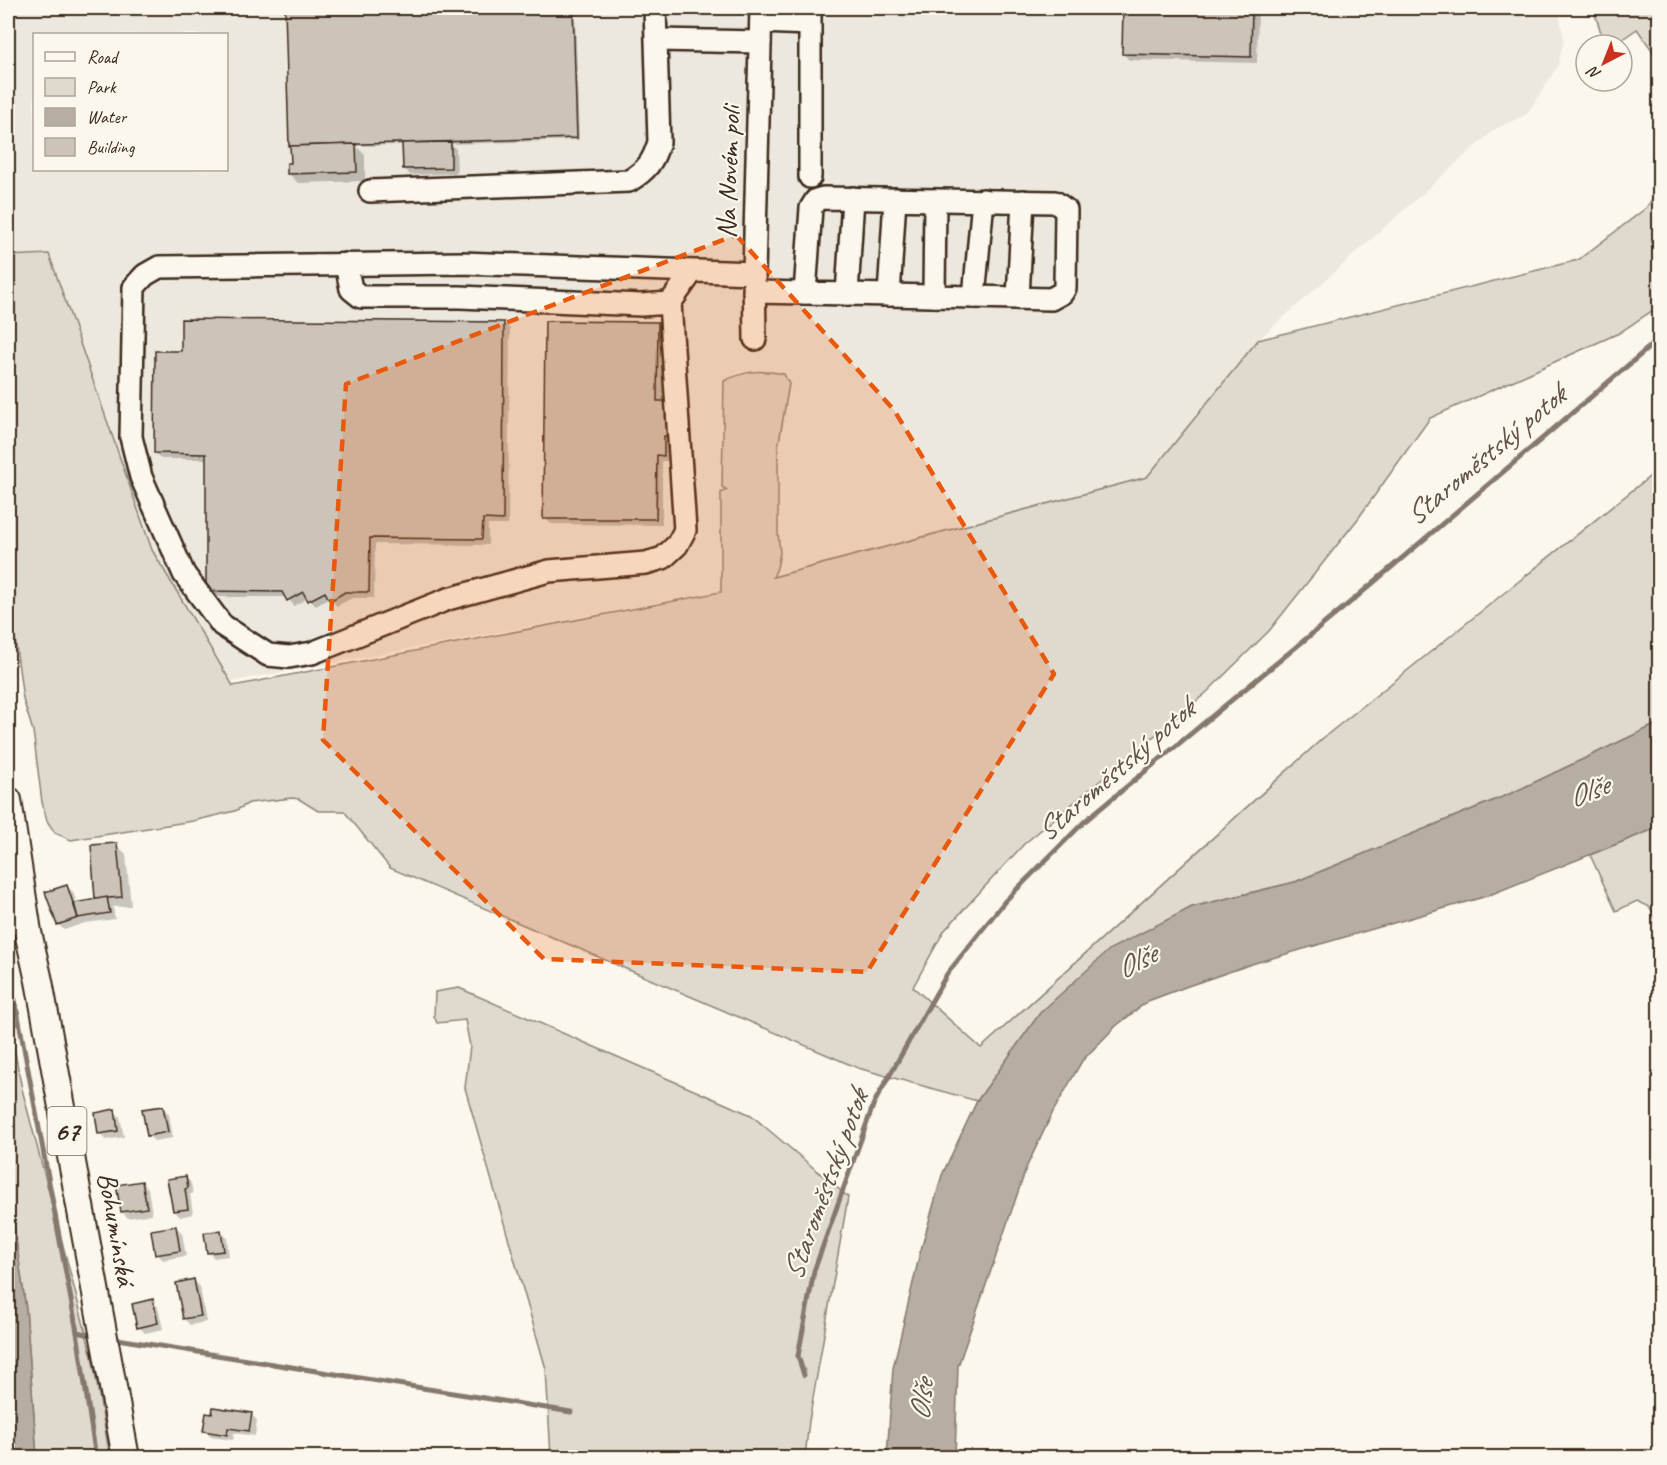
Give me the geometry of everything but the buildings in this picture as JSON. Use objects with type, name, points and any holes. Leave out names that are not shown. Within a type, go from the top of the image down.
[{"type":"main road","name":"Bohumínská","points":[[8,800],[28,933],[39,981],[126,1458]]},
{"type":"street","points":[[370,191],[629,181],[642,173],[653,160],[659,142],[655,8]]},
{"type":"street","points":[[657,40],[809,16],[810,177]]},
{"type":"street","name":"Na Novém poli","points":[[755,339],[754,283],[761,24]]},
{"type":"street","points":[[692,272],[670,303],[685,530],[677,545],[663,558],[646,563],[549,571],[448,599],[312,654],[289,657],[268,655],[222,625],[184,574],[141,477],[131,437],[134,286],[145,275],[159,267],[462,263],[692,272],[805,293],[1051,299],[1062,293],[1065,288],[1066,210],[1055,202],[853,198],[816,200],[810,208],[805,293]]},
{"type":"street","points":[[847,294],[853,198]]},
{"type":"street","points":[[889,295],[895,199]]},
{"type":"street","points":[[934,296],[935,200]]},
{"type":"street","points":[[974,297],[983,200]]},
{"type":"street","points":[[1018,298],[1023,201]]},
{"type":"street","points":[[460,297],[462,263]]},
{"type":"street","points":[[346,264],[351,289],[361,297],[460,297],[641,304],[670,303]]},
{"type":"street","points":[[8,912],[28,933]]},
{"type":"highlighted area","points":[[736,235],[894,410],[1054,674],[867,972],[544,959],[323,740],[346,384]]},
{"type":"shaded area","points":[[8,8],[1558,8],[1564,39],[1558,66],[1527,114],[1495,129],[1258,340],[1147,477],[772,577],[780,553],[778,448],[789,384],[740,373],[724,381],[722,487],[728,490],[721,494],[722,591],[230,682],[152,550],[49,254],[8,256]]},
{"type":"green space","points":[[1593,8],[1659,8],[1659,60],[1637,29],[1631,33],[1601,33]]},
{"type":"green space","points":[[1659,189],[1659,306],[1619,333],[1430,418],[1357,520],[1269,631],[1206,693],[1024,844],[944,931],[913,987],[981,1048],[1323,738],[1659,469],[1659,723],[1512,793],[1295,882],[1192,907],[1040,1013],[977,1101],[858,1068],[390,868],[344,811],[318,811],[299,799],[292,798],[249,803],[235,811],[193,821],[71,840],[55,833],[47,821],[42,802],[33,731],[23,699],[8,586],[8,256],[49,254],[152,550],[233,686],[721,592],[721,493],[727,490],[722,487],[724,381],[740,375],[760,372],[784,374],[789,384],[778,448],[780,553],[773,577],[1147,477],[1258,340],[1578,260],[1646,208]]},
{"type":"green space","points":[[1659,827],[1659,918],[1648,906],[1637,901],[1616,911],[1590,855]]},
{"type":"green space","points":[[459,988],[751,1115],[848,1197],[809,1421],[805,1457],[551,1457],[546,1369],[465,1088],[470,1046],[465,1020],[437,1023],[434,1016],[435,992]]},
{"type":"green space","points":[[8,1016],[22,1089],[92,1356],[110,1457],[37,1457],[26,1309],[8,1184]]},
{"type":"green space","points":[[1659,1453],[1659,1458],[1357,1457],[1358,1456]]},
{"type":"water","name":"Olše","points":[[1659,723],[1659,827],[1487,896],[1255,963],[1188,986],[1148,1001],[1116,1026],[1082,1061],[1053,1112],[1027,1166],[958,1366],[955,1457],[887,1457],[893,1368],[920,1253],[942,1175],[977,1101],[1040,1013],[1110,949],[1192,907],[1295,882],[1512,793]]},
{"type":"water","points":[[8,1184],[26,1309],[37,1457],[8,1457]]},
{"type":"waterway","name":"Staroměstský potok","points":[[804,1375],[798,1356],[814,1271],[874,1103],[947,974],[1005,901],[1085,821],[1353,600],[1660,338]]},
{"type":"waterway","points":[[8,984],[15,1000],[77,1332],[96,1458]]},
{"type":"waterway","points":[[77,1332],[96,1336]]},
{"type":"waterway","points":[[111,1338],[571,1412]]}]
